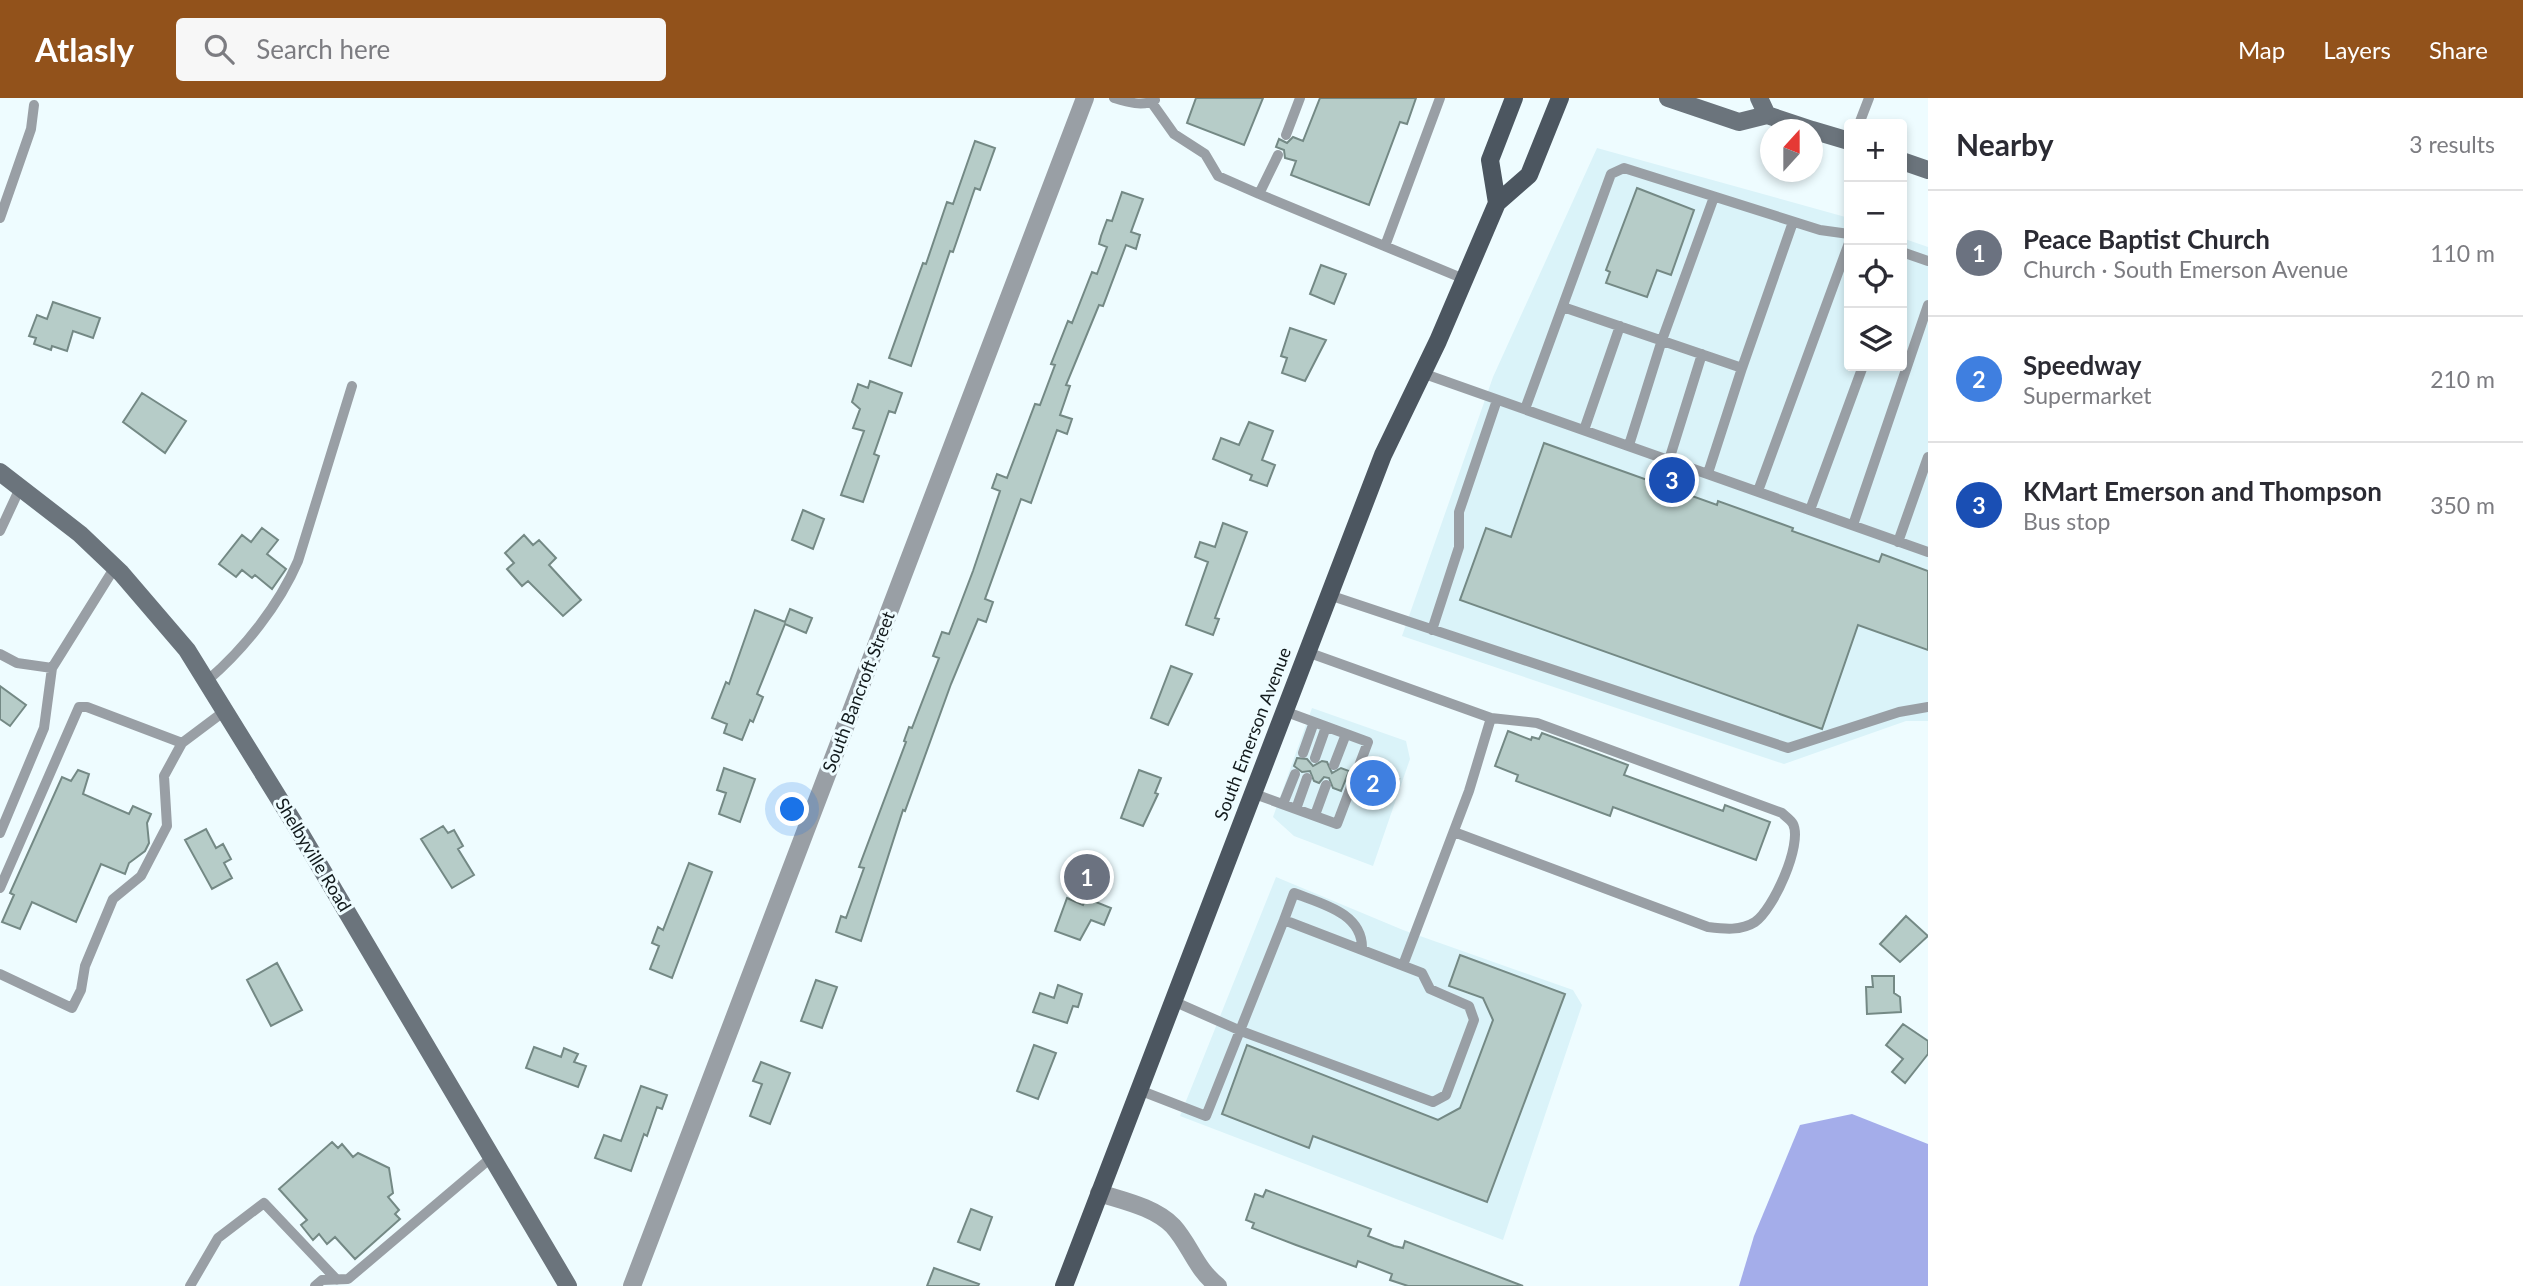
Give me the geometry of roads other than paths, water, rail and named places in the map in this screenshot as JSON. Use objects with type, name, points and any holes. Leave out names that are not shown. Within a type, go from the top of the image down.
[{"type":"main road","points":[[1497,203],[1490,160],[1514,98]]},
{"type":"main road","name":"South Emerson Avenue","points":[[1064,1286],[1383,455],[1497,203],[1529,175],[1560,98]]},
{"type":"main road","points":[[1668,98],[1738,122],[1770,107]]},
{"type":"main road","points":[[1759,98],[1792,119]]},
{"type":"main road","points":[[1823,133],[1844,140]]},
{"type":"main road","points":[[1907,163],[1928,170]]},
{"type":"main road","name":"Shelbyville Road","points":[[0,472],[115,567],[156,611],[208,680],[568,1286]]},
{"type":"street","name":"South Bancroft Street","points":[[632,1286],[1086,98]]},
{"type":"street","points":[[1099,1193],[1153,1212],[1171,1224],[1195,1263],[1218,1286]]},
{"type":"lane","points":[[1114,98],[1135,103],[1154,100],[1174,134],[1205,154],[1218,176],[1464,279]]},
{"type":"lane","points":[[1286,135],[1300,98]]},
{"type":"lane","points":[[1385,246],[1440,98]]},
{"type":"lane","points":[[1861,119],[1869,98]]},
{"type":"lane","points":[[0,218],[31,129],[34,105]]},
{"type":"lane","points":[[1259,194],[1278,155]]},
{"type":"lane","points":[[1525,409],[1611,174],[1625,168],[1793,222],[1844,233]]},
{"type":"lane","points":[[1629,445],[1662,340],[1714,197]]},
{"type":"lane","points":[[1709,474],[1742,368],[1793,222]]},
{"type":"lane","points":[[1758,491],[1848,245]]},
{"type":"lane","points":[[1907,253],[1928,261]]},
{"type":"lane","points":[[1853,525],[1928,305]]},
{"type":"lane","points":[[1563,307],[1742,368]]},
{"type":"lane","points":[[1584,430],[1620,326]]},
{"type":"lane","points":[[1669,460],[1702,354]]},
{"type":"lane","points":[[1810,510],[1861,371]]},
{"type":"lane","points":[[1422,373],[1928,552]]},
{"type":"lane","points":[[208,680],[231,660],[287,587],[298,561],[352,386]]},
{"type":"lane","points":[[1432,630],[1459,547],[1459,512],[1497,400]]},
{"type":"lane","points":[[1898,542],[1928,457]]},
{"type":"lane","points":[[0,531],[20,488]]},
{"type":"lane","points":[[0,833],[44,728],[52,668],[115,567]]},
{"type":"lane","points":[[1329,595],[1788,748],[1899,712],[1928,707]]},
{"type":"lane","points":[[1307,652],[1491,718],[1536,723],[1782,813],[1793,824],[1796,839],[1773,904],[1755,923],[1731,930],[1708,927],[1454,832]]},
{"type":"lane","points":[[0,654],[17,663],[52,668]]},
{"type":"lane","points":[[0,888],[79,707],[87,707],[182,743]]},
{"type":"lane","points":[[0,974],[72,1008],[81,990],[85,966],[113,900],[141,876],[167,825],[164,776],[182,743],[226,710]]},
{"type":"lane","points":[[1252,793],[1337,824],[1368,742],[1284,711]]},
{"type":"lane","points":[[1403,965],[1454,832],[1491,718]]},
{"type":"lane","points":[[1303,753],[1314,722]]},
{"type":"lane","points":[[1315,758],[1326,727]]},
{"type":"lane","points":[[1334,765],[1346,734]]},
{"type":"lane","points":[[1283,804],[1295,774]]},
{"type":"lane","points":[[1296,809],[1307,778]]},
{"type":"lane","points":[[1315,815],[1326,786]]},
{"type":"lane","points":[[1139,1090],[1206,1116],[1294,893],[1348,918],[1358,929],[1362,949]]},
{"type":"lane","points":[[1173,1000],[1241,1031],[1425,1101],[1439,1101],[1447,1095],[1474,1020],[1474,1013],[1460,1000],[1430,989],[1422,973],[1284,920]]},
{"type":"lane","points":[[315,1286],[322,1280],[348,1279],[492,1157]]},
{"type":"lane","points":[[190,1286],[218,1238],[264,1203],[337,1280]]},
{"type":"water","points":[[1852,1114],[1928,1144],[1928,1286],[1739,1286],[1754,1236],[1800,1125]]},
{"type":"place","name":"KMart Emerson and Thompson","points":[[1672,480]]},
{"type":"place","name":"Speedway","points":[[1373,783]]},
{"type":"place","name":"Peace Baptist Church","points":[[1087,877]]}]
